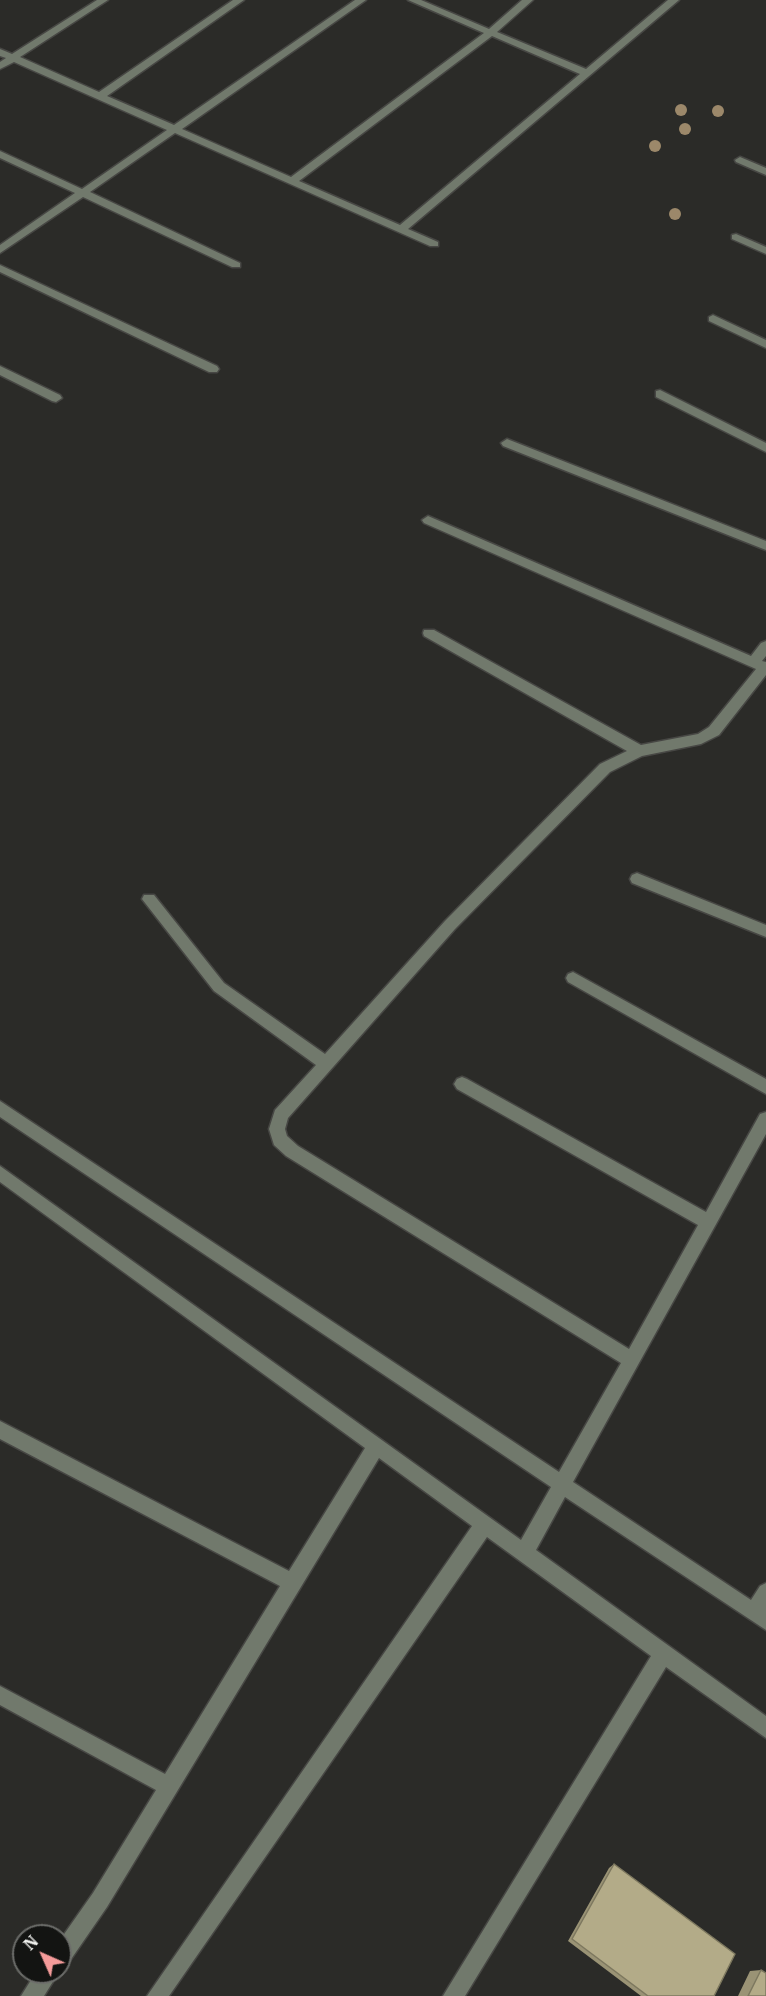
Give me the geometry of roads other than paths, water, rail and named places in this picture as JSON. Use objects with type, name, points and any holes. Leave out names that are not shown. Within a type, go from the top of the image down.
[{"type":"street","points":[[0,66],[103,0]]},
{"type":"street","points":[[100,96],[239,0]]},
{"type":"street","points":[[0,250],[361,0]]},
{"type":"street","points":[[413,0],[587,73]]},
{"type":"street","points":[[292,181],[490,33],[528,0]]},
{"type":"street","points":[[401,229],[674,0]]},
{"type":"street","points":[[0,52],[434,244]]},
{"type":"street","points":[[0,154],[236,265]]},
{"type":"street","points":[[740,160],[766,172]]},
{"type":"street","points":[[736,237],[766,251]]},
{"type":"street","points":[[0,268],[213,369]]},
{"type":"street","points":[[713,319],[766,344]]},
{"type":"street","points":[[0,370],[56,398]]},
{"type":"street","points":[[660,394],[766,448]]},
{"type":"street","points":[[507,442],[766,546]]},
{"type":"street","points":[[428,519],[761,666]]},
{"type":"street","points":[[429,633],[639,751]]},
{"type":"street","points":[[632,1359],[292,1151],[280,1140],[277,1129],[281,1115],[450,926],[605,768],[639,751],[701,739],[714,731],[761,666],[766,646]]},
{"type":"street","points":[[637,879],[766,931]]},
{"type":"street","points":[[149,899],[219,987],[327,1064]]},
{"type":"street","points":[[573,978],[766,1087]]},
{"type":"street","points":[[462,1084],[709,1222]]},
{"type":"street","points":[[0,1108],[760,1617],[766,1592]]},
{"type":"street","points":[[524,1553],[766,1119]]},
{"type":"street","points":[[0,1173],[766,1728]]},
{"type":"street","points":[[0,1430],[293,1583]]},
{"type":"street","points":[[72,1941],[100,1900],[376,1446]]},
{"type":"street","points":[[157,1996],[484,1524]]},
{"type":"street","points":[[453,1996],[663,1654]]},
{"type":"street","points":[[0,1695],[169,1786]]},
{"type":"street","points":[[31,1996],[40,1984]]}]
